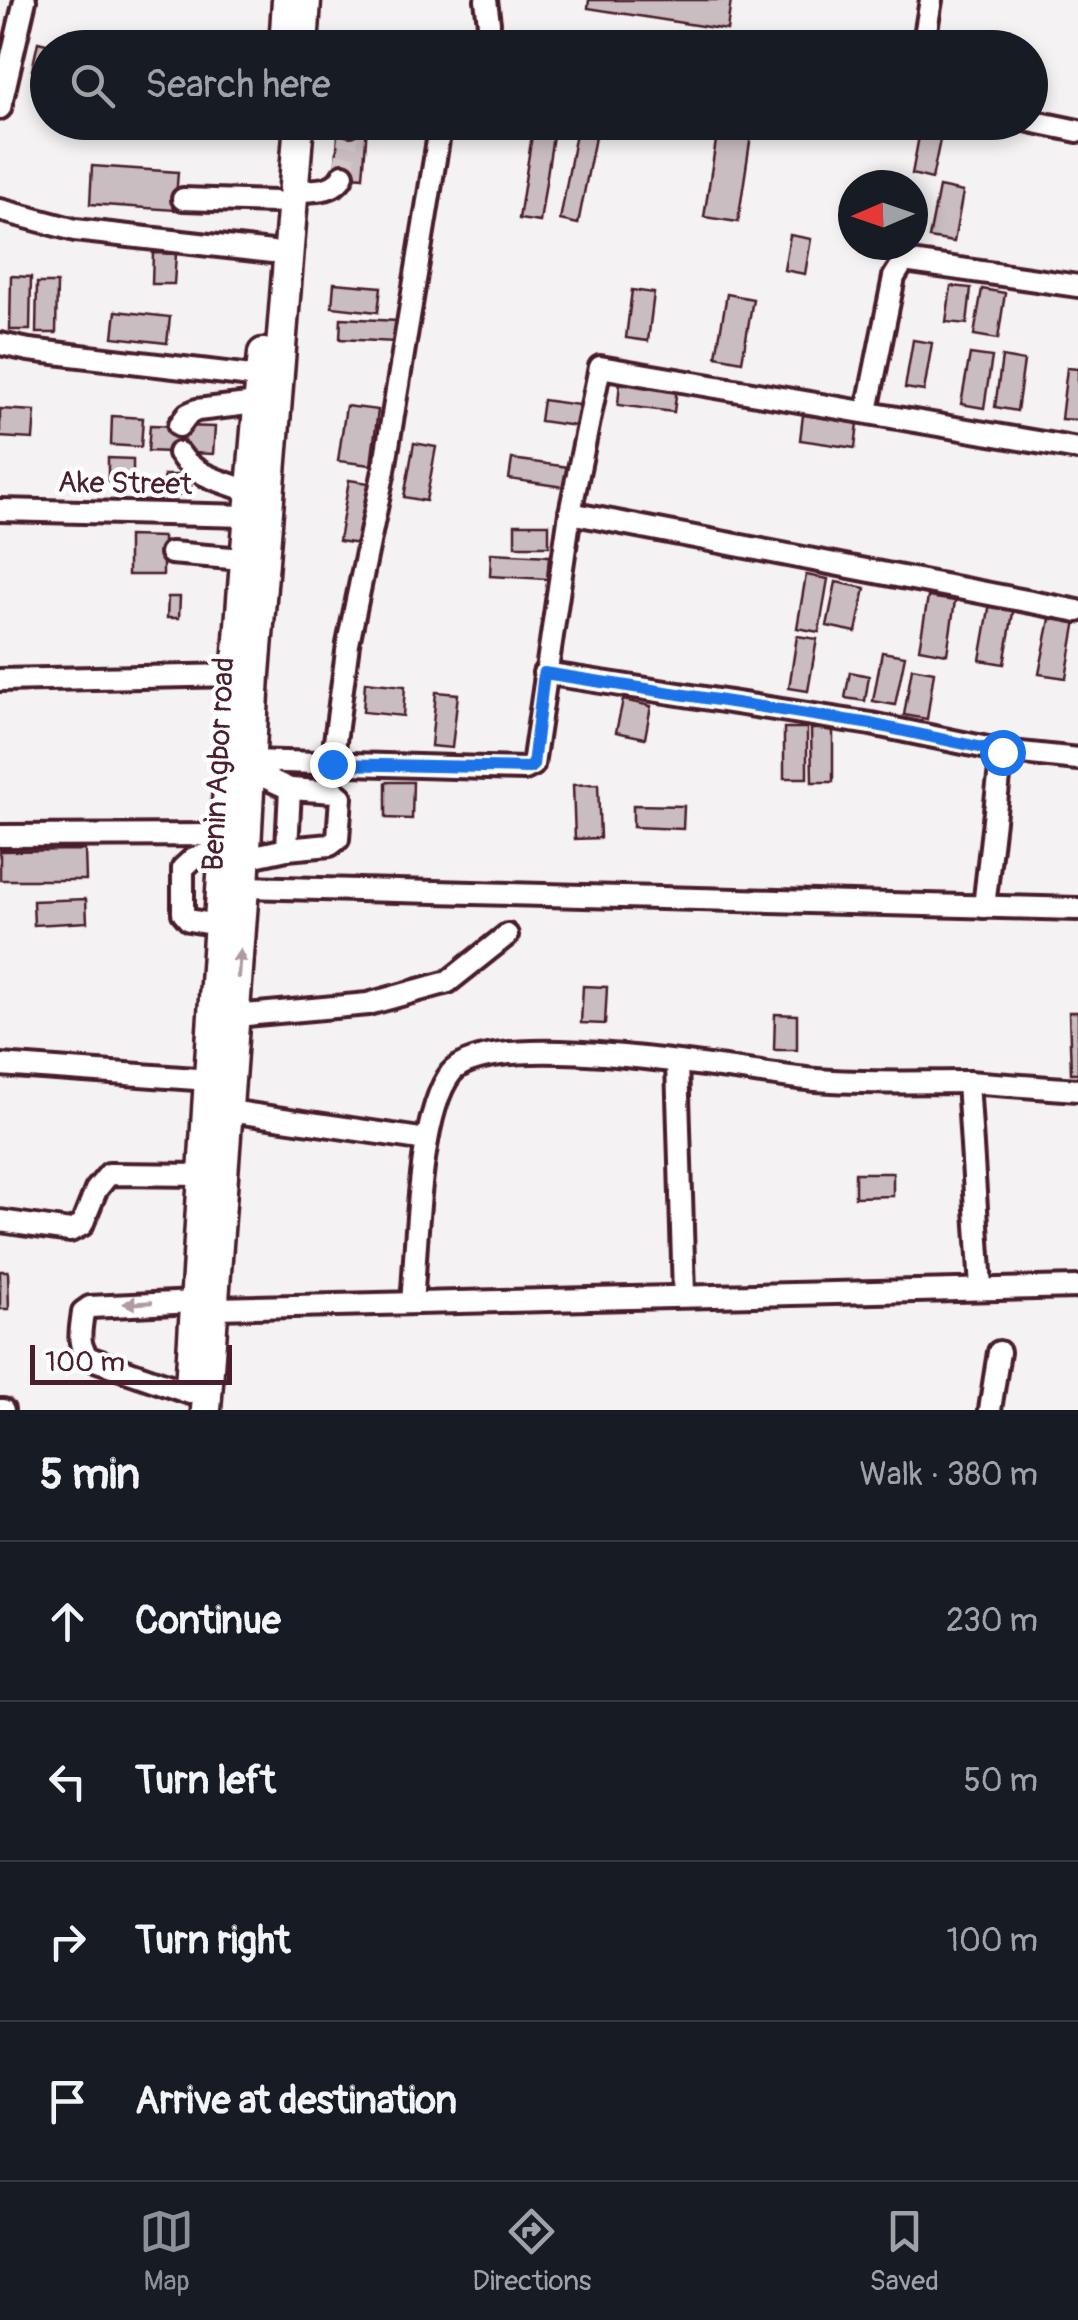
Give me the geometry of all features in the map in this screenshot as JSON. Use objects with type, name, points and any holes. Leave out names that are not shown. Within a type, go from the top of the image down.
[{"type":"highway","points":[[285,30],[287,0]]},
{"type":"highway","points":[[304,30],[306,0]]},
{"type":"highway","name":"Benin Agbor road","points":[[205,1305],[204,1176],[218,925],[230,848],[250,766],[285,197],[281,140]]},
{"type":"highway","name":"Benin Agbor road","points":[[195,1404],[229,1111],[244,887],[230,848],[243,559],[272,252],[295,140]]},
{"type":"street","points":[[0,108],[26,0]]},
{"type":"street","points":[[486,0],[488,30]]},
{"type":"street","points":[[926,30],[931,0]]},
{"type":"street","points":[[1048,125],[1078,131]]},
{"type":"street","points":[[332,764],[348,644],[384,470],[438,140]]},
{"type":"street","points":[[183,198],[285,197],[330,188],[343,175]]},
{"type":"street","points":[[0,210],[75,230],[272,252]]},
{"type":"street","points":[[867,411],[894,277],[904,262],[1078,286]]},
{"type":"street","points":[[0,344],[259,390]]},
{"type":"street","points":[[250,766],[533,765],[570,513],[600,368],[1078,448]]},
{"type":"street","points":[[179,426],[196,410],[259,390]]},
{"type":"street","points":[[179,452],[187,465],[248,503]]},
{"type":"street","name":"Ake Street","points":[[0,510],[248,503]]},
{"type":"street","points":[[570,513],[1078,611]]},
{"type":"street","points":[[172,553],[243,559]]},
{"type":"street","points":[[544,673],[871,724],[1002,752],[1078,759]]},
{"type":"street","points":[[0,680],[236,675]]},
{"type":"street","points":[[984,906],[1002,752]]},
{"type":"street","points":[[0,836],[287,849],[330,845],[338,839],[341,798],[336,792],[290,788],[250,766]]},
{"type":"street","points":[[287,849],[290,788]]},
{"type":"street","points":[[218,925],[189,920],[183,914],[183,868],[194,858],[230,848]]},
{"type":"street","points":[[244,887],[1078,909]]},
{"type":"street","points":[[235,1016],[368,1004],[448,982],[507,935]]},
{"type":"street","points":[[412,1303],[428,1140],[452,1071],[472,1058],[554,1049],[819,1080],[968,1082],[1078,1090]]},
{"type":"street","points":[[677,1063],[684,1294]]},
{"type":"street","points":[[0,1065],[210,1080]]},
{"type":"street","points":[[968,1082],[981,1288]]},
{"type":"street","points":[[229,1111],[428,1140]]},
{"type":"street","points":[[0,1221],[70,1231],[82,1225],[96,1190],[109,1174],[204,1176]]},
{"type":"street","points":[[195,1404],[89,1358],[80,1342],[83,1312],[90,1308],[205,1305],[1078,1287]]},
{"type":"street","points":[[990,1410],[999,1352]]},
{"type":"building","points":[[589,0],[731,0],[727,30],[588,8]]},
{"type":"building","points":[[338,140],[366,140],[363,177],[335,174]]},
{"type":"building","points":[[531,140],[552,140],[540,222],[519,219]]},
{"type":"building","points":[[575,140],[594,140],[578,224],[560,220]]},
{"type":"building","points":[[716,140],[750,140],[738,222],[704,217]]},
{"type":"building","points":[[918,140],[940,140],[932,179],[928,178],[928,170],[913,170]]},
{"type":"building","points":[[92,166],[178,172],[175,210],[90,204]]},
{"type":"building","points":[[939,187],[963,192],[954,242],[929,238]]},
{"type":"building","points":[[790,235],[811,239],[805,274],[784,270]]},
{"type":"building","points":[[153,253],[176,254],[174,284],[152,284]]},
{"type":"building","points":[[11,276],[31,277],[30,330],[10,330]]},
{"type":"building","points":[[37,283],[57,283],[56,333],[36,333]]},
{"type":"building","points":[[334,283],[381,287],[378,312],[332,307]]},
{"type":"building","points":[[951,286],[971,288],[967,324],[946,322]]},
{"type":"building","points":[[982,289],[1005,293],[998,339],[974,335]]},
{"type":"building","points":[[632,290],[654,293],[648,341],[626,338]]},
{"type":"building","points":[[727,294],[753,299],[742,361],[716,356]]},
{"type":"building","points":[[116,311],[170,317],[167,343],[113,337]]},
{"type":"building","points":[[341,318],[397,321],[395,342],[340,339]]},
{"type":"building","points":[[913,340],[932,343],[924,391],[905,388]]},
{"type":"building","points":[[970,354],[992,357],[984,408],[961,404]]},
{"type":"building","points":[[1002,357],[1024,361],[1017,411],[995,407]]},
{"type":"building","points":[[1067,368],[1078,369],[1078,420],[1061,419]]},
{"type":"building","points":[[620,381],[677,387],[674,412],[618,405]]},
{"type":"building","points":[[543,400],[579,405],[576,426],[540,421]]},
{"type":"building","points":[[346,406],[378,410],[371,465],[338,461]]},
{"type":"building","points":[[0,409],[35,411],[33,439],[0,437]]},
{"type":"building","points":[[803,415],[858,423],[855,448],[800,440]]},
{"type":"building","points":[[112,416],[143,418],[141,447],[111,445]]},
{"type":"building","points":[[150,425],[215,427],[213,454],[148,451]]},
{"type":"building","points":[[414,443],[436,447],[426,501],[404,497]]},
{"type":"building","points":[[108,458],[133,459],[133,481],[108,481]]},
{"type":"building","points":[[512,459],[568,467],[564,487],[509,479]]},
{"type":"building","points":[[164,475],[191,475],[191,494],[164,495]]},
{"type":"building","points":[[349,480],[369,483],[359,544],[339,541]]},
{"type":"building","points":[[515,524],[549,524],[549,546],[515,546]]},
{"type":"building","points":[[128,536],[163,537],[163,575],[128,575]]},
{"type":"building","points":[[491,553],[549,556],[547,579],[490,576]]},
{"type":"building","points":[[806,575],[828,579],[819,632],[797,628]]},
{"type":"building","points":[[836,582],[865,588],[856,632],[827,626]]},
{"type":"building","points":[[168,597],[180,597],[179,618],[167,618]]},
{"type":"building","points":[[928,597],[955,601],[947,654],[919,649]]},
{"type":"building","points":[[990,603],[1014,607],[1004,664],[980,660]]},
{"type":"building","points":[[1051,614],[1076,620],[1066,678],[1039,674]]},
{"type":"building","points":[[797,636],[817,639],[808,691],[789,688]]},
{"type":"building","points":[[882,652],[905,656],[895,705],[873,701]]},
{"type":"building","points":[[912,668],[934,672],[927,719],[904,715]]},
{"type":"building","points":[[850,672],[869,676],[865,701],[845,698]]},
{"type":"building","points":[[365,682],[405,686],[403,716],[363,712]]},
{"type":"building","points":[[436,692],[458,694],[452,748],[431,746]]},
{"type":"building","points":[[623,700],[651,706],[645,738],[616,732]]},
{"type":"building","points":[[784,728],[807,728],[807,778],[784,778]]},
{"type":"building","points":[[811,729],[833,729],[833,782],[812,782]]},
{"type":"building","points":[[386,782],[413,782],[412,819],[386,818]]},
{"type":"building","points":[[598,784],[600,838],[575,839],[573,785]]},
{"type":"building","points":[[633,805],[684,806],[683,829],[633,827]]},
{"type":"building","points":[[85,850],[86,880],[0,880],[0,851]]},
{"type":"building","points":[[86,899],[87,922],[34,925],[33,901]]},
{"type":"building","points":[[583,986],[607,987],[605,1024],[581,1023]]},
{"type":"building","points":[[1069,1012],[1078,1012],[1078,1073],[1071,1073]]},
{"type":"building","points":[[775,1014],[797,1015],[797,1050],[774,1050]]},
{"type":"building","points":[[855,1173],[893,1173],[893,1196],[855,1197]]},
{"type":"building","points":[[0,1271],[8,1271],[9,1309],[0,1309]]},
{"type":"tunnel","points":[[343,175],[348,140]]},
{"type":"route","points":[[332,764],[530,768],[544,673],[871,724],[1002,752]]}]
